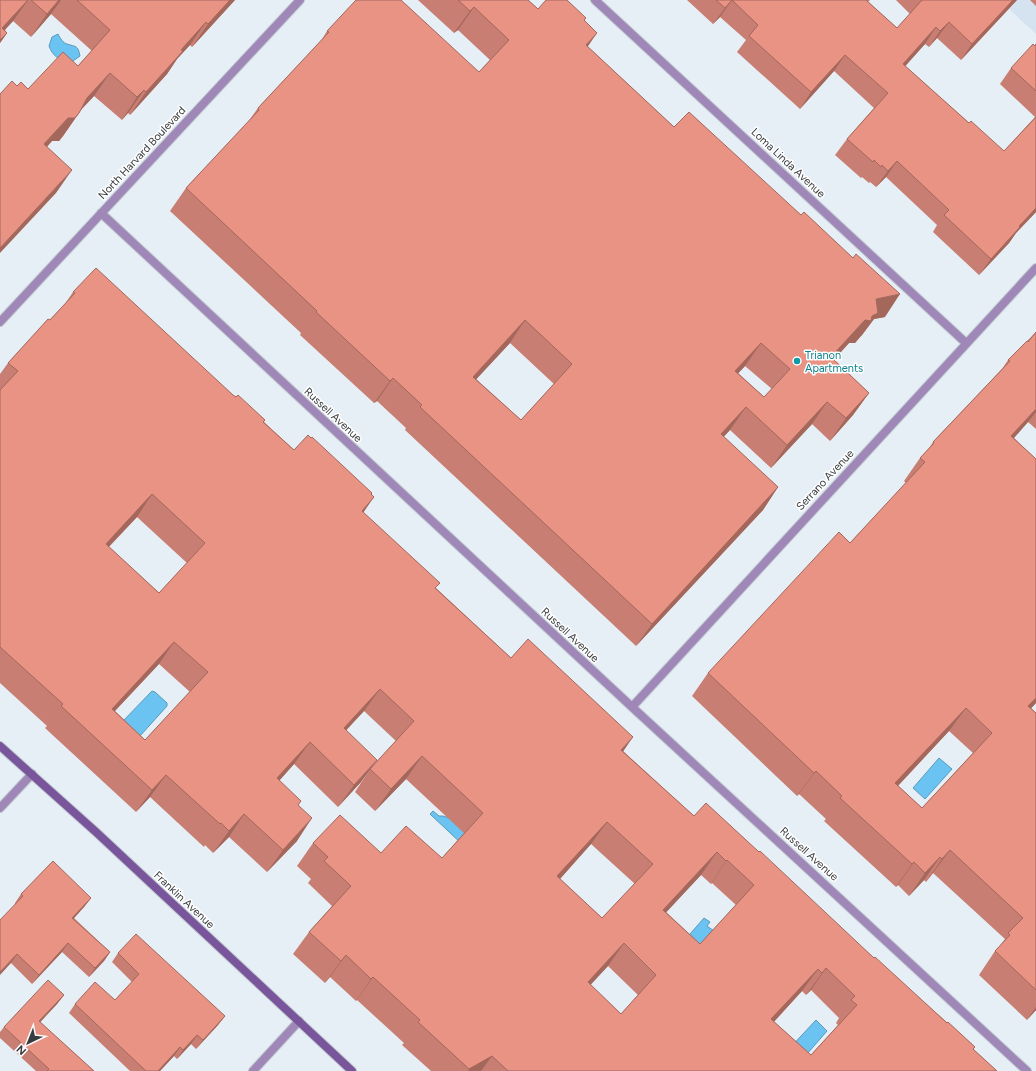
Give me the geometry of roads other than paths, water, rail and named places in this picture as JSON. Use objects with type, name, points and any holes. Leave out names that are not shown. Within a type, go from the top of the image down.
[{"type":"street","name":"North Harvard Boulevard","points":[[0,322],[300,0]]},
{"type":"street","name":"Loma Linda Avenue","points":[[595,0],[966,342]]},
{"type":"street","name":"Russell Avenue","points":[[101,213],[632,707],[1027,1071]]},
{"type":"street","name":"Serrano Avenue","points":[[632,707],[966,342],[1036,268]]},
{"type":"street","name":"Franklin Avenue","points":[[0,746],[352,1071]]},
{"type":"street","points":[[0,808],[32,774]]},
{"type":"street","points":[[253,1071],[299,1021]]},
{"type":"water","points":[[58,34],[64,43],[76,47],[78,50],[80,56],[70,63],[57,58],[49,46],[52,37]]},
{"type":"water","points":[[152,691],[167,703],[167,706],[140,736],[124,720]]},
{"type":"water","points":[[939,758],[952,769],[925,799],[913,788]]},
{"type":"water","points":[[433,811],[439,816],[476,826],[464,846],[430,814]]},
{"type":"water","points":[[704,918],[710,922],[707,926],[714,931],[688,961],[676,950]]},
{"type":"water","points":[[816,1020],[827,1031],[800,1062],[788,1050]]},
{"type":"place","name":"Trianon Apartments","points":[[797,361]]}]
